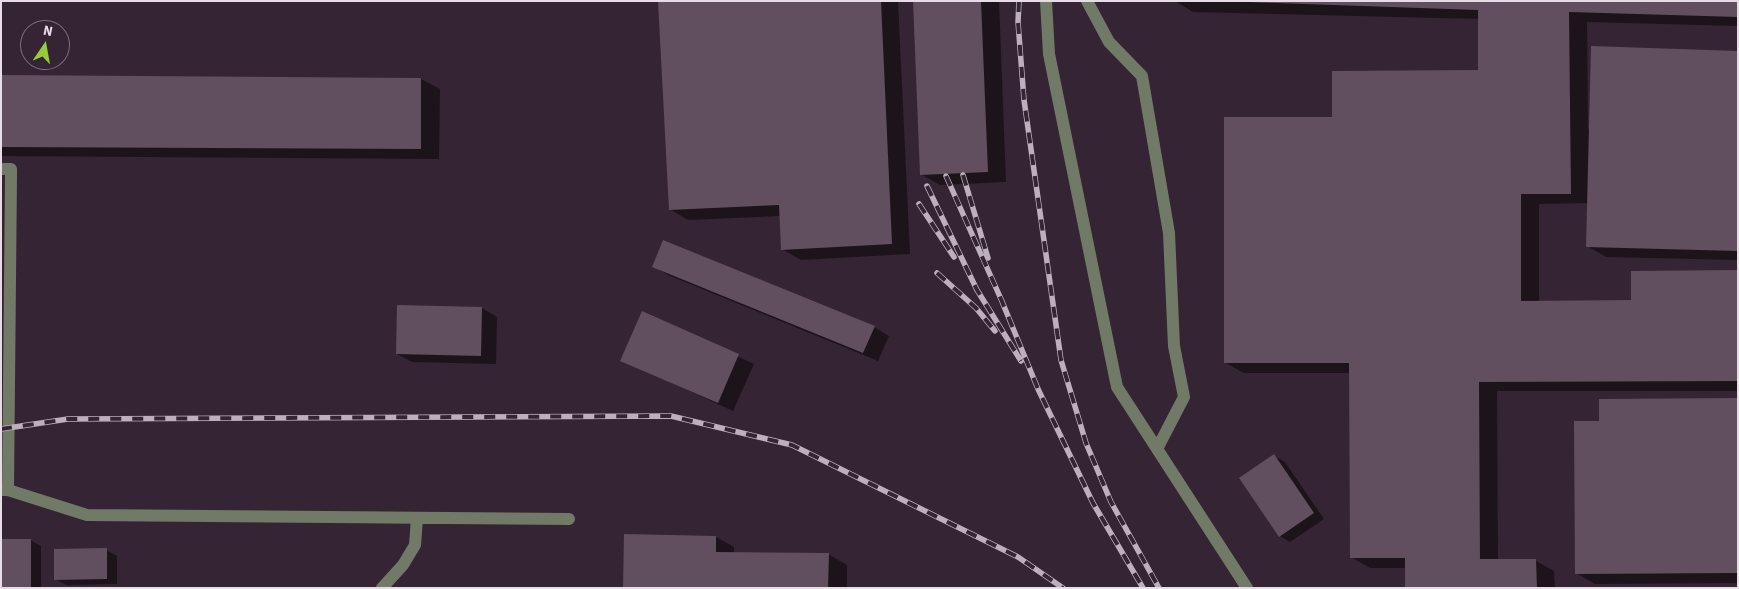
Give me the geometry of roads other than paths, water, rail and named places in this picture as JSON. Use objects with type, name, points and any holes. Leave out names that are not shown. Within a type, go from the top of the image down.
[{"type":"street","points":[[1046,1],[1049,54],[1117,387],[1247,588]]},
{"type":"street","points":[[1087,1],[1109,42],[1142,76],[1168,233],[1174,346],[1184,397],[1158,449]]},
{"type":"street","points":[[1,169],[10,169],[11,175],[4,490],[87,515],[569,519]]},
{"type":"street","points":[[382,588],[403,565],[414,545],[417,518]]},
{"type":"railway","points":[[1019,1],[1018,22],[1024,100],[1061,360],[1086,443],[1111,502],[1159,588]]},
{"type":"railway","points":[[963,175],[988,258]]},
{"type":"railway","points":[[946,176],[1001,299],[1038,389],[1093,503],[1143,588]]},
{"type":"railway","points":[[927,186],[977,290],[1021,361]]},
{"type":"railway","points":[[919,204],[954,257]]},
{"type":"railway","points":[[937,273],[976,308],[995,331]]},
{"type":"railway","points":[[1,429],[68,419],[671,416],[792,445],[1018,557],[1063,588]]}]
